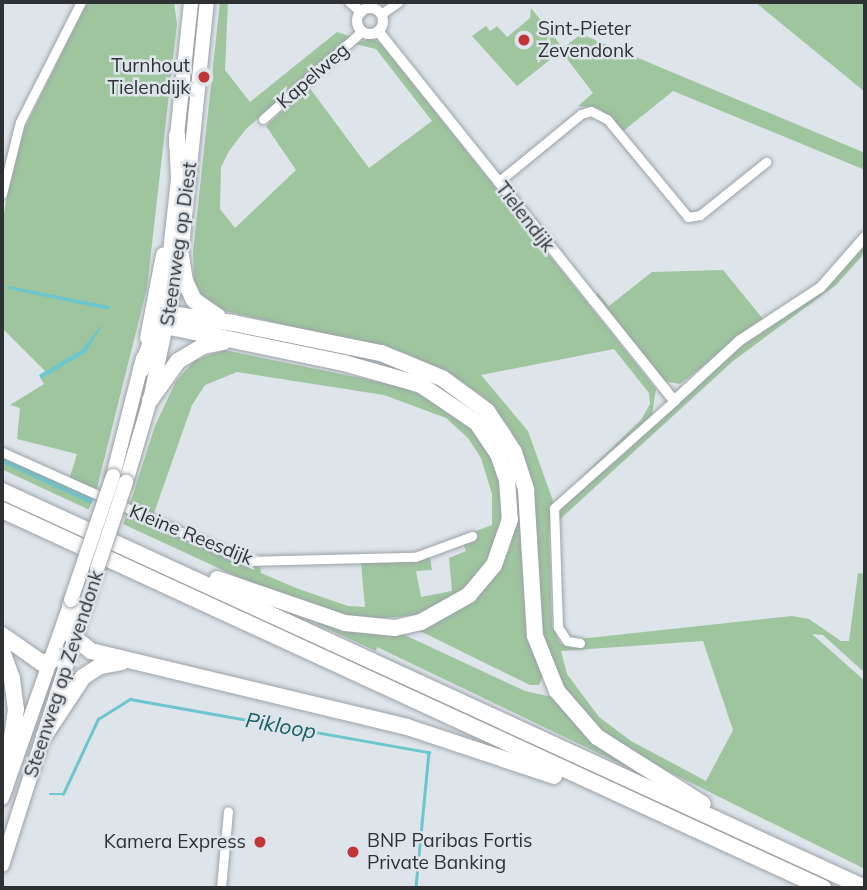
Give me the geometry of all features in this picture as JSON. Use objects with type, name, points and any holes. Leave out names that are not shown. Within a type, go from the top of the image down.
[{"type":"highway","points":[[141,370],[166,319],[176,219],[177,135]]},
{"type":"highway","points":[[181,256],[185,281],[197,303],[233,323]]},
{"type":"highway","points":[[166,319],[233,323],[366,349],[411,363],[457,387],[487,411],[514,452],[526,490],[535,636],[557,691],[597,737],[732,827]]},
{"type":"highway","points":[[145,556],[188,567],[305,613],[345,624],[395,628],[421,622],[459,603],[487,578],[500,554],[510,519],[507,480],[492,443],[462,410],[405,379],[233,341],[166,319]]},
{"type":"highway","points":[[150,400],[164,376],[185,356],[211,343],[233,341]]},
{"type":"highway","points":[[2,491],[865,888]]},
{"type":"highway","points":[[2,510],[823,888]]},
{"type":"highway","points":[[2,635],[39,662],[50,664],[71,647],[75,604]]},
{"type":"highway","points":[[71,647],[407,727],[497,754],[592,792],[623,796]]},
{"type":"highway","points":[[2,651],[12,678],[16,709],[4,793]]},
{"type":"highway","points":[[44,736],[83,677],[100,666],[126,661]]},
{"type":"main road","name":"Steenweg op Diest","points":[[119,479],[164,250],[191,2]]},
{"type":"main road","name":"Steenweg op Diest","points":[[119,479],[150,400],[181,256],[207,2]]},
{"type":"main road","name":"Steenweg op Zevendonk","points":[[4,793],[119,479]]},
{"type":"main road","name":"Steenweg op Zevendonk","points":[[2,865],[71,647]]},
{"type":"street","points":[[2,194],[20,122],[81,2]]},
{"type":"street","points":[[350,2],[360,12]]},
{"type":"street","points":[[360,12],[357,22],[362,31],[377,31],[381,14],[398,2]]},
{"type":"street","points":[[360,12],[373,9],[381,14]]},
{"type":"street","name":"Kapelweg","points":[[263,119],[362,31]]},
{"type":"street","name":"Tielendijk","points":[[377,31],[674,401]]},
{"type":"street","points":[[498,182],[581,114],[591,111],[607,119],[688,216],[702,214],[766,162]]},
{"type":"street","points":[[580,643],[567,641],[558,627],[553,518],[561,498],[739,341],[821,287],[865,237]]},
{"type":"street","name":"Kleine Reesdijk","points":[[2,452],[246,561],[415,557],[472,536]]},
{"type":"street","points":[[220,888],[228,811]]},
{"type":"green space","points":[[87,2],[174,2],[177,24],[147,288],[96,492],[69,480],[77,454],[17,439],[20,408],[10,405],[44,384],[41,379],[48,374],[2,328],[2,225],[15,148]]},
{"type":"green space","points":[[220,2],[228,2],[225,70],[250,102],[337,32],[352,37],[246,129],[229,151],[221,167],[220,209],[235,228],[296,170],[266,126],[309,87],[369,168],[432,121],[376,49],[355,44],[371,38],[380,43],[656,389],[652,415],[577,481],[641,420],[650,404],[649,393],[614,349],[481,375],[528,431],[553,501],[549,533],[552,626],[560,643],[570,646],[579,639],[792,616],[809,619],[841,641],[849,641],[858,573],[865,574],[865,673],[823,635],[812,634],[865,681],[865,869],[653,764],[592,723],[574,702],[555,673],[540,624],[531,480],[510,428],[484,397],[446,371],[405,353],[225,311],[203,297],[194,281],[193,252]],"holes":[[[703,641],[733,730],[706,781],[631,741],[599,717],[567,674],[561,651]]]},
{"type":"green space","points":[[755,2],[865,2],[865,92]]},
{"type":"green space","points":[[531,8],[563,48],[581,34],[865,153],[865,170],[673,91],[622,132],[600,109],[578,106],[593,93],[561,51],[517,86],[472,36],[486,26],[490,31],[497,26],[507,37],[530,18]]},
{"type":"green space","points":[[865,242],[862,256],[836,285],[733,361],[557,522],[563,502],[615,462],[745,343],[831,283]]},
{"type":"green space","points":[[723,270],[763,319],[680,384],[664,381],[594,295],[598,293],[609,306],[652,272]]},
{"type":"green space","points":[[181,321],[406,370],[445,387],[476,408],[518,483],[524,597],[543,677],[539,685],[530,685],[420,631],[475,598],[509,551],[516,511],[474,412],[422,380]]},
{"type":"green space","points":[[224,350],[400,386],[437,402],[477,433],[500,469],[505,514],[491,559],[462,591],[416,615],[365,620],[279,596],[123,524],[127,513],[260,567],[261,573],[296,588],[348,606],[365,607],[361,563],[430,557],[432,570],[416,571],[421,597],[452,591],[449,558],[466,551],[460,537],[492,525],[492,494],[481,458],[468,438],[446,418],[384,395],[237,372],[205,385],[192,405],[153,516],[129,507],[155,426],[176,381],[195,360]]},
{"type":"green space","points":[[2,456],[94,499],[88,510],[2,469]]},
{"type":"green space","points":[[115,551],[838,888],[828,888],[113,555]]},
{"type":"green space","points":[[319,620],[396,631],[525,691],[552,697],[627,762],[625,766],[377,647],[376,651],[317,624]]},
{"type":"water","points":[[8,286],[110,306],[109,310],[8,289]]},
{"type":"water","points":[[105,321],[86,352],[41,379],[39,375],[81,350]]},
{"type":"water","points":[[2,456],[94,499],[91,504],[2,463]]},
{"type":"waterway","name":"Pikloop","points":[[50,794],[63,794],[98,719],[130,699],[429,752],[416,888]]},
{"type":"place","name":"Sint-Pieter Zevendonk","points":[[524,40]]},
{"type":"place","name":"Turnhout Tielendijk","points":[[204,77]]},
{"type":"place","name":"Kamera Express","points":[[260,842]]},
{"type":"place","name":"BNP Paribas Fortis Private Banking","points":[[353,852]]}]
